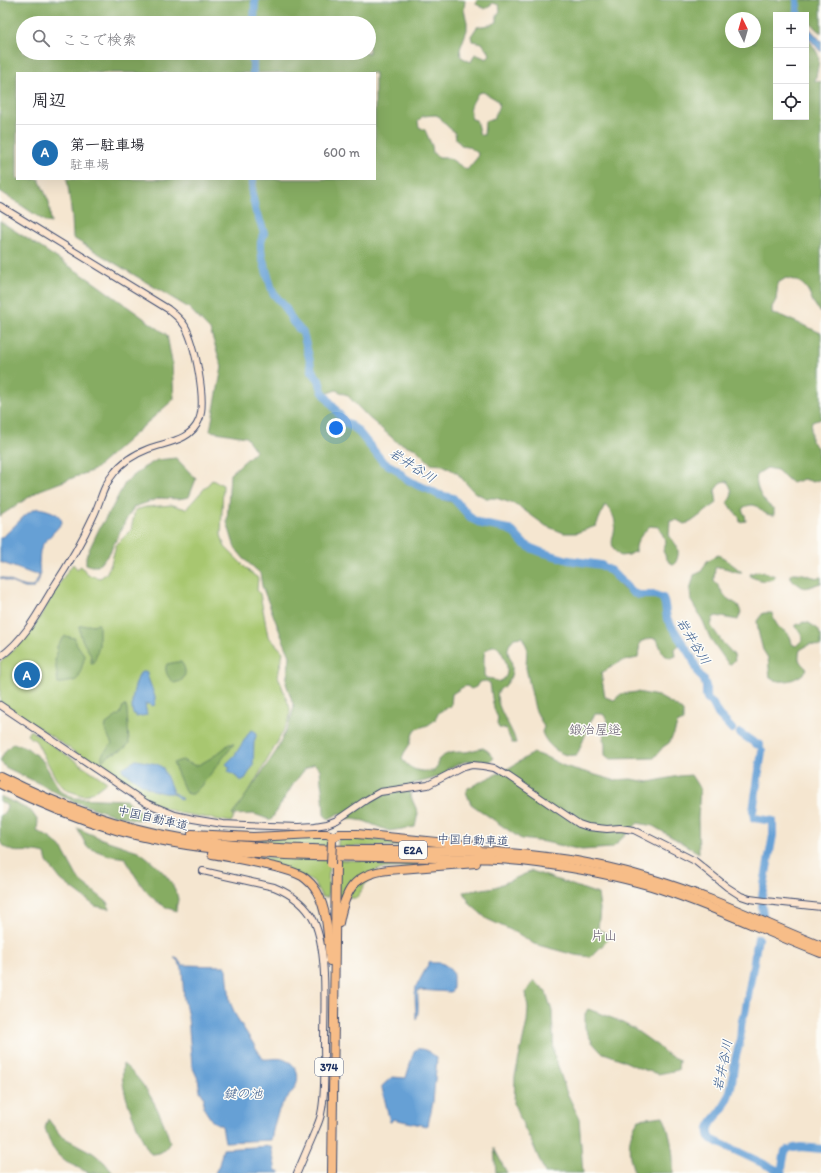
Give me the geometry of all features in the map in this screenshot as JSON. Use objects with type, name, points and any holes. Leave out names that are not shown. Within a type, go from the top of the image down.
[{"type":"highway","name":"中国自動車道","points":[[0,776],[63,805],[120,824],[180,838],[213,843],[314,849],[475,851],[548,857],[599,866],[654,879],[724,905],[821,946]]},
{"type":"highway","name":"中国自動車道","points":[[0,784],[36,801],[118,831],[189,846],[247,853],[281,855],[485,858],[518,860],[615,877],[658,888],[751,924],[821,954]]},
{"type":"highway","points":[[120,824],[196,835],[253,837],[323,834],[334,839]]},
{"type":"highway","points":[[334,839],[343,834],[376,836],[506,850],[523,854]]},
{"type":"highway","points":[[332,961],[334,839]]},
{"type":"highway","points":[[189,846],[201,853],[284,869],[307,879],[314,887],[322,903],[332,961]]},
{"type":"highway","points":[[332,961],[339,923],[346,897],[352,886],[365,876],[388,870],[472,863],[518,863],[558,866]]},
{"type":"highway","name":"374","points":[[328,1173],[332,961]]},
{"type":"highway","name":"374","points":[[332,961],[332,1173]]},
{"type":"street","points":[[0,206],[168,309],[176,316],[184,324],[192,342],[202,405],[199,421],[194,429],[187,435],[174,442],[148,449],[136,455],[118,468],[102,491],[86,532],[31,626],[15,645],[0,657]]},
{"type":"street","points":[[0,705],[146,803],[175,815],[223,824],[298,827],[315,826],[327,824],[337,820],[380,792],[428,785],[463,767],[472,765],[483,766],[494,768],[508,776],[579,824],[588,827],[634,830],[682,854],[695,861],[727,888],[741,896],[750,899],[821,907]]},
{"type":"street","points":[[203,871],[283,890],[304,906],[310,914],[318,932],[324,971],[324,1085],[321,1115],[297,1173]]},
{"type":"green space","points":[[0,0],[465,0],[464,10],[467,30],[460,49],[461,57],[471,62],[475,54],[487,59],[490,54],[482,43],[472,41],[471,36],[477,27],[497,22],[497,15],[500,11],[499,5],[493,3],[485,9],[476,4],[477,0],[821,0],[821,33],[809,20],[809,12],[773,12],[773,120],[809,120],[809,40],[815,48],[819,60],[815,81],[821,82],[821,312],[813,302],[804,285],[786,278],[778,283],[776,300],[772,307],[772,314],[782,316],[821,333],[821,419],[812,422],[811,441],[817,447],[821,466],[821,479],[813,482],[804,479],[792,483],[777,470],[767,468],[757,474],[756,479],[760,494],[766,503],[774,509],[774,515],[767,514],[753,505],[749,505],[744,507],[742,510],[746,521],[740,522],[739,517],[727,503],[732,495],[731,487],[727,481],[721,482],[715,490],[717,503],[691,522],[684,524],[677,520],[670,521],[669,537],[675,543],[678,550],[678,557],[674,565],[668,561],[663,551],[666,542],[659,527],[650,526],[642,534],[638,541],[636,551],[629,555],[620,556],[613,548],[612,544],[615,529],[614,518],[605,505],[596,526],[576,533],[564,533],[546,526],[517,505],[496,498],[486,498],[474,492],[457,473],[443,465],[431,464],[416,449],[397,442],[368,417],[347,395],[336,390],[328,393],[328,400],[343,422],[365,441],[379,461],[396,473],[406,483],[447,501],[453,502],[472,522],[484,527],[504,530],[512,533],[523,546],[542,555],[562,561],[599,567],[608,572],[622,588],[637,598],[651,597],[661,600],[664,607],[665,621],[680,644],[675,649],[676,656],[670,658],[663,654],[657,639],[650,638],[640,642],[638,658],[622,661],[601,673],[605,697],[614,700],[621,694],[637,692],[658,696],[676,706],[683,712],[683,721],[677,724],[669,743],[663,747],[654,758],[610,759],[605,755],[605,744],[603,739],[608,721],[603,714],[595,714],[588,726],[577,755],[563,754],[552,746],[543,736],[542,732],[544,727],[535,709],[526,668],[527,647],[522,637],[514,638],[508,647],[512,664],[511,676],[505,686],[498,691],[497,696],[502,712],[516,743],[512,743],[506,729],[499,728],[497,724],[498,718],[494,709],[490,683],[486,681],[479,682],[476,687],[471,689],[467,686],[463,687],[452,694],[451,706],[439,712],[435,720],[428,725],[419,728],[413,733],[410,744],[402,759],[405,763],[416,770],[434,771],[438,766],[438,760],[444,755],[451,753],[466,752],[483,748],[494,758],[490,762],[464,762],[448,768],[447,772],[430,780],[412,784],[409,792],[418,813],[415,827],[389,831],[364,821],[346,818],[339,813],[329,819],[324,815],[320,769],[314,764],[305,769],[294,783],[271,820],[254,814],[232,815],[277,750],[290,721],[294,707],[286,683],[290,656],[262,586],[260,573],[245,560],[235,548],[227,522],[230,474],[256,451],[246,437],[210,431],[222,367],[210,330],[189,308],[73,238],[67,180],[376,180],[376,72],[16,72],[16,180],[39,180],[49,202],[51,223],[46,222],[0,191]],"holes":[[[483,92],[497,100],[499,105],[494,119],[487,120],[485,122],[484,135],[480,135],[476,120],[472,119],[470,111],[471,106],[478,93]],[[436,115],[440,117],[455,133],[456,139],[461,145],[467,146],[478,153],[477,158],[467,170],[449,158],[439,158],[433,153],[432,146],[425,130],[419,127],[418,121],[423,116]],[[492,646],[497,646],[503,655],[507,666],[506,676],[497,682],[493,679],[486,678],[484,675],[485,651]]]},
{"type":"green space","points":[[0,221],[92,281],[167,335],[172,362],[174,399],[94,470],[40,490],[0,516]]},
{"type":"green space","points":[[176,458],[196,479],[189,497],[178,499],[160,498],[134,507],[109,554],[98,566],[86,564],[86,556],[100,527],[125,483],[143,468],[157,460]]},
{"type":"green space","points":[[212,480],[223,485],[221,535],[225,547],[258,578],[257,590],[260,594],[268,636],[283,652],[278,676],[290,708],[289,720],[231,822],[179,813],[151,803],[0,702],[0,662],[18,646],[33,628],[62,579],[73,564],[77,569],[81,566],[88,575],[100,578],[106,574],[111,564],[116,545],[131,530],[135,510],[146,507],[173,505],[186,509]]},
{"type":"green space","points":[[718,555],[742,572],[718,567],[715,568],[714,580],[726,597],[738,605],[741,612],[738,620],[716,616],[713,618],[711,626],[734,655],[735,660],[729,665],[710,638],[703,621],[691,601],[690,591],[694,575],[701,572],[707,561]]},
{"type":"green space","points":[[758,571],[775,576],[774,579],[763,581],[751,577],[750,574]]},
{"type":"green space","points":[[792,573],[801,573],[816,578],[821,577],[821,583],[805,588],[802,587],[790,578]]},
{"type":"green space","points":[[763,613],[772,613],[778,626],[788,633],[792,644],[796,646],[802,640],[801,633],[796,625],[804,622],[809,623],[818,629],[821,636],[821,646],[810,644],[800,650],[800,661],[807,669],[795,679],[780,681],[770,678],[768,658],[763,650],[757,621]]},
{"type":"green space","points":[[99,624],[99,646],[94,663],[91,663],[91,656],[81,637],[79,626]]},
{"type":"green space","points":[[65,636],[75,638],[76,643],[85,656],[79,677],[75,681],[58,683],[55,660],[57,646]]},
{"type":"green space","points":[[181,662],[183,664],[185,674],[181,681],[174,683],[167,674],[166,666],[167,664]]},
{"type":"green space","points":[[123,706],[126,706],[127,710],[129,743],[126,747],[102,761],[103,754],[112,744],[105,730],[106,724],[120,714]]},
{"type":"green space","points":[[30,730],[107,782],[95,791],[84,796],[66,790],[56,779],[36,741],[27,735]]},
{"type":"green space","points":[[13,743],[27,748],[43,761],[60,791],[74,798],[126,800],[148,817],[137,820],[111,814],[72,801],[5,767],[0,761],[5,751]]},
{"type":"green space","points":[[229,744],[234,744],[201,786],[193,794],[188,794],[185,791],[173,763],[182,760],[196,766],[214,756]]},
{"type":"green space","points":[[533,753],[546,757],[564,766],[613,780],[631,779],[649,782],[691,775],[700,789],[698,818],[699,853],[653,826],[638,823],[612,848],[582,850],[545,842],[521,839],[471,804],[466,792],[468,788],[509,768]]},
{"type":"green space","points":[[0,796],[31,811],[38,821],[37,831],[50,838],[61,847],[79,880],[107,902],[110,909],[95,906],[61,880],[47,862],[45,854],[36,852],[15,852],[8,849],[0,842],[0,815],[4,814],[7,806],[0,801]]},
{"type":"green space","points":[[77,828],[102,839],[138,851],[150,860],[173,885],[178,899],[176,911],[158,903],[151,897],[140,883],[125,858],[107,855],[87,847]]},
{"type":"green space","points":[[346,837],[453,847],[338,847],[338,840]]},
{"type":"green space","points":[[215,838],[326,838],[330,840],[330,846],[283,846],[224,841]]},
{"type":"green space","points":[[233,855],[329,860],[328,897],[322,897],[313,881]]},
{"type":"green space","points":[[338,860],[414,860],[452,862],[378,869],[343,897],[337,898]]},
{"type":"green space","points":[[532,871],[598,894],[600,909],[598,929],[612,936],[591,957],[575,955],[534,944],[517,933],[487,919],[470,904],[464,892],[495,887]]},
{"type":"green space","points":[[376,874],[376,877],[366,883],[357,898],[347,898],[356,885]]},
{"type":"green space","points":[[534,981],[546,992],[552,1011],[554,1054],[566,1091],[579,1118],[583,1173],[545,1173],[514,1104],[515,1076],[527,1022],[528,1009],[526,992]]},
{"type":"green space","points":[[588,1009],[617,1020],[634,1029],[658,1046],[666,1054],[679,1060],[678,1070],[658,1074],[639,1068],[601,1052],[592,1042],[585,1028],[585,1014]]},
{"type":"green space","points":[[123,1064],[146,1089],[163,1121],[170,1142],[160,1153],[151,1154],[144,1143],[136,1124],[124,1087],[122,1072]]},
{"type":"green space","points":[[663,1116],[671,1144],[673,1173],[634,1173],[629,1147],[630,1137],[634,1128],[639,1119]]},
{"type":"green space","points":[[48,1119],[61,1136],[93,1153],[104,1162],[113,1173],[89,1173],[66,1162],[52,1147],[45,1128]]},
{"type":"green space","points":[[494,1148],[507,1173],[496,1173]]},
{"type":"water","points":[[809,28],[821,41],[821,52],[809,38]]},
{"type":"water","points":[[39,508],[57,514],[62,523],[43,544],[40,551],[40,576],[38,582],[34,588],[25,588],[0,577],[20,585],[33,587],[39,577],[38,574],[33,574],[0,562],[0,538],[10,531],[29,513]]},
{"type":"water","points":[[145,671],[147,672],[155,697],[155,705],[151,706],[150,704],[145,704],[147,715],[136,717],[136,714],[133,714],[132,709],[133,694],[140,673]]},
{"type":"water","points":[[252,730],[257,733],[254,742],[253,766],[245,779],[242,781],[228,771],[230,768],[226,764],[235,755]]},
{"type":"water","points":[[136,760],[157,764],[163,768],[173,792],[182,799],[181,800],[172,793],[152,790],[123,771],[122,768]]},
{"type":"water","name":"鍵の池","points":[[174,958],[177,958],[182,965],[225,966],[227,969],[230,1002],[236,1016],[263,1059],[278,1058],[291,1063],[296,1069],[298,1076],[296,1086],[279,1110],[271,1140],[225,1142],[222,1126],[212,1121],[203,1107],[204,1097],[200,1091],[198,1079],[192,1066],[182,968]]},
{"type":"water","points":[[430,961],[444,965],[453,973],[453,988],[451,992],[418,990],[418,1009],[416,1019],[416,987]]},
{"type":"water","points":[[417,1049],[425,1050],[437,1058],[433,1102],[428,1125],[426,1126],[393,1119],[390,1122],[382,1086],[392,1077],[406,1078],[414,1051]]},
{"type":"water","points":[[271,1146],[276,1171],[280,1171],[280,1173],[215,1173],[219,1165],[223,1149]]},
{"type":"waterway","name":"岩井谷川","points":[[254,16],[255,0]]},
{"type":"waterway","points":[[797,0],[798,12]]},
{"type":"waterway","name":"岩井谷川","points":[[253,60],[253,72]]},
{"type":"waterway","name":"岩井谷川","points":[[253,180],[252,194],[256,212],[264,233],[261,242],[262,257],[273,293],[285,307],[293,322],[303,333],[312,371],[319,380],[322,391],[344,421],[357,430],[383,462],[396,469],[405,478],[417,485],[439,495],[453,498],[472,519],[482,524],[508,529],[513,532],[523,543],[541,552],[568,560],[601,565],[611,571],[633,593],[639,595],[655,595],[663,598],[667,619],[704,680],[708,700],[713,704],[718,714],[732,729]]},
{"type":"waterway","name":"岩井谷川","points":[[740,733],[756,744],[760,745]]},
{"type":"waterway","name":"岩井谷川","points":[[753,811],[762,751]]},
{"type":"waterway","name":"岩井谷川","points":[[754,818],[773,821],[773,835],[762,896]]},
{"type":"waterway","name":"岩井谷川","points":[[762,906],[763,915]]},
{"type":"waterway","name":"岩井谷川","points":[[758,938],[745,1013],[741,1023],[740,1040],[735,1058],[731,1087],[724,1106],[710,1126],[709,1134],[711,1139],[781,1172]]},
{"type":"waterway","points":[[794,1148],[801,1147],[821,1149]]},
{"type":"waterway","points":[[781,1173],[785,1151],[787,1150]]},
{"type":"place","name":"第一駐車場","points":[[27,675]]},
{"type":"district","name":"鍛冶屋逧","points":[[595,729]]},
{"type":"district","name":"片山","points":[[604,935]]}]
